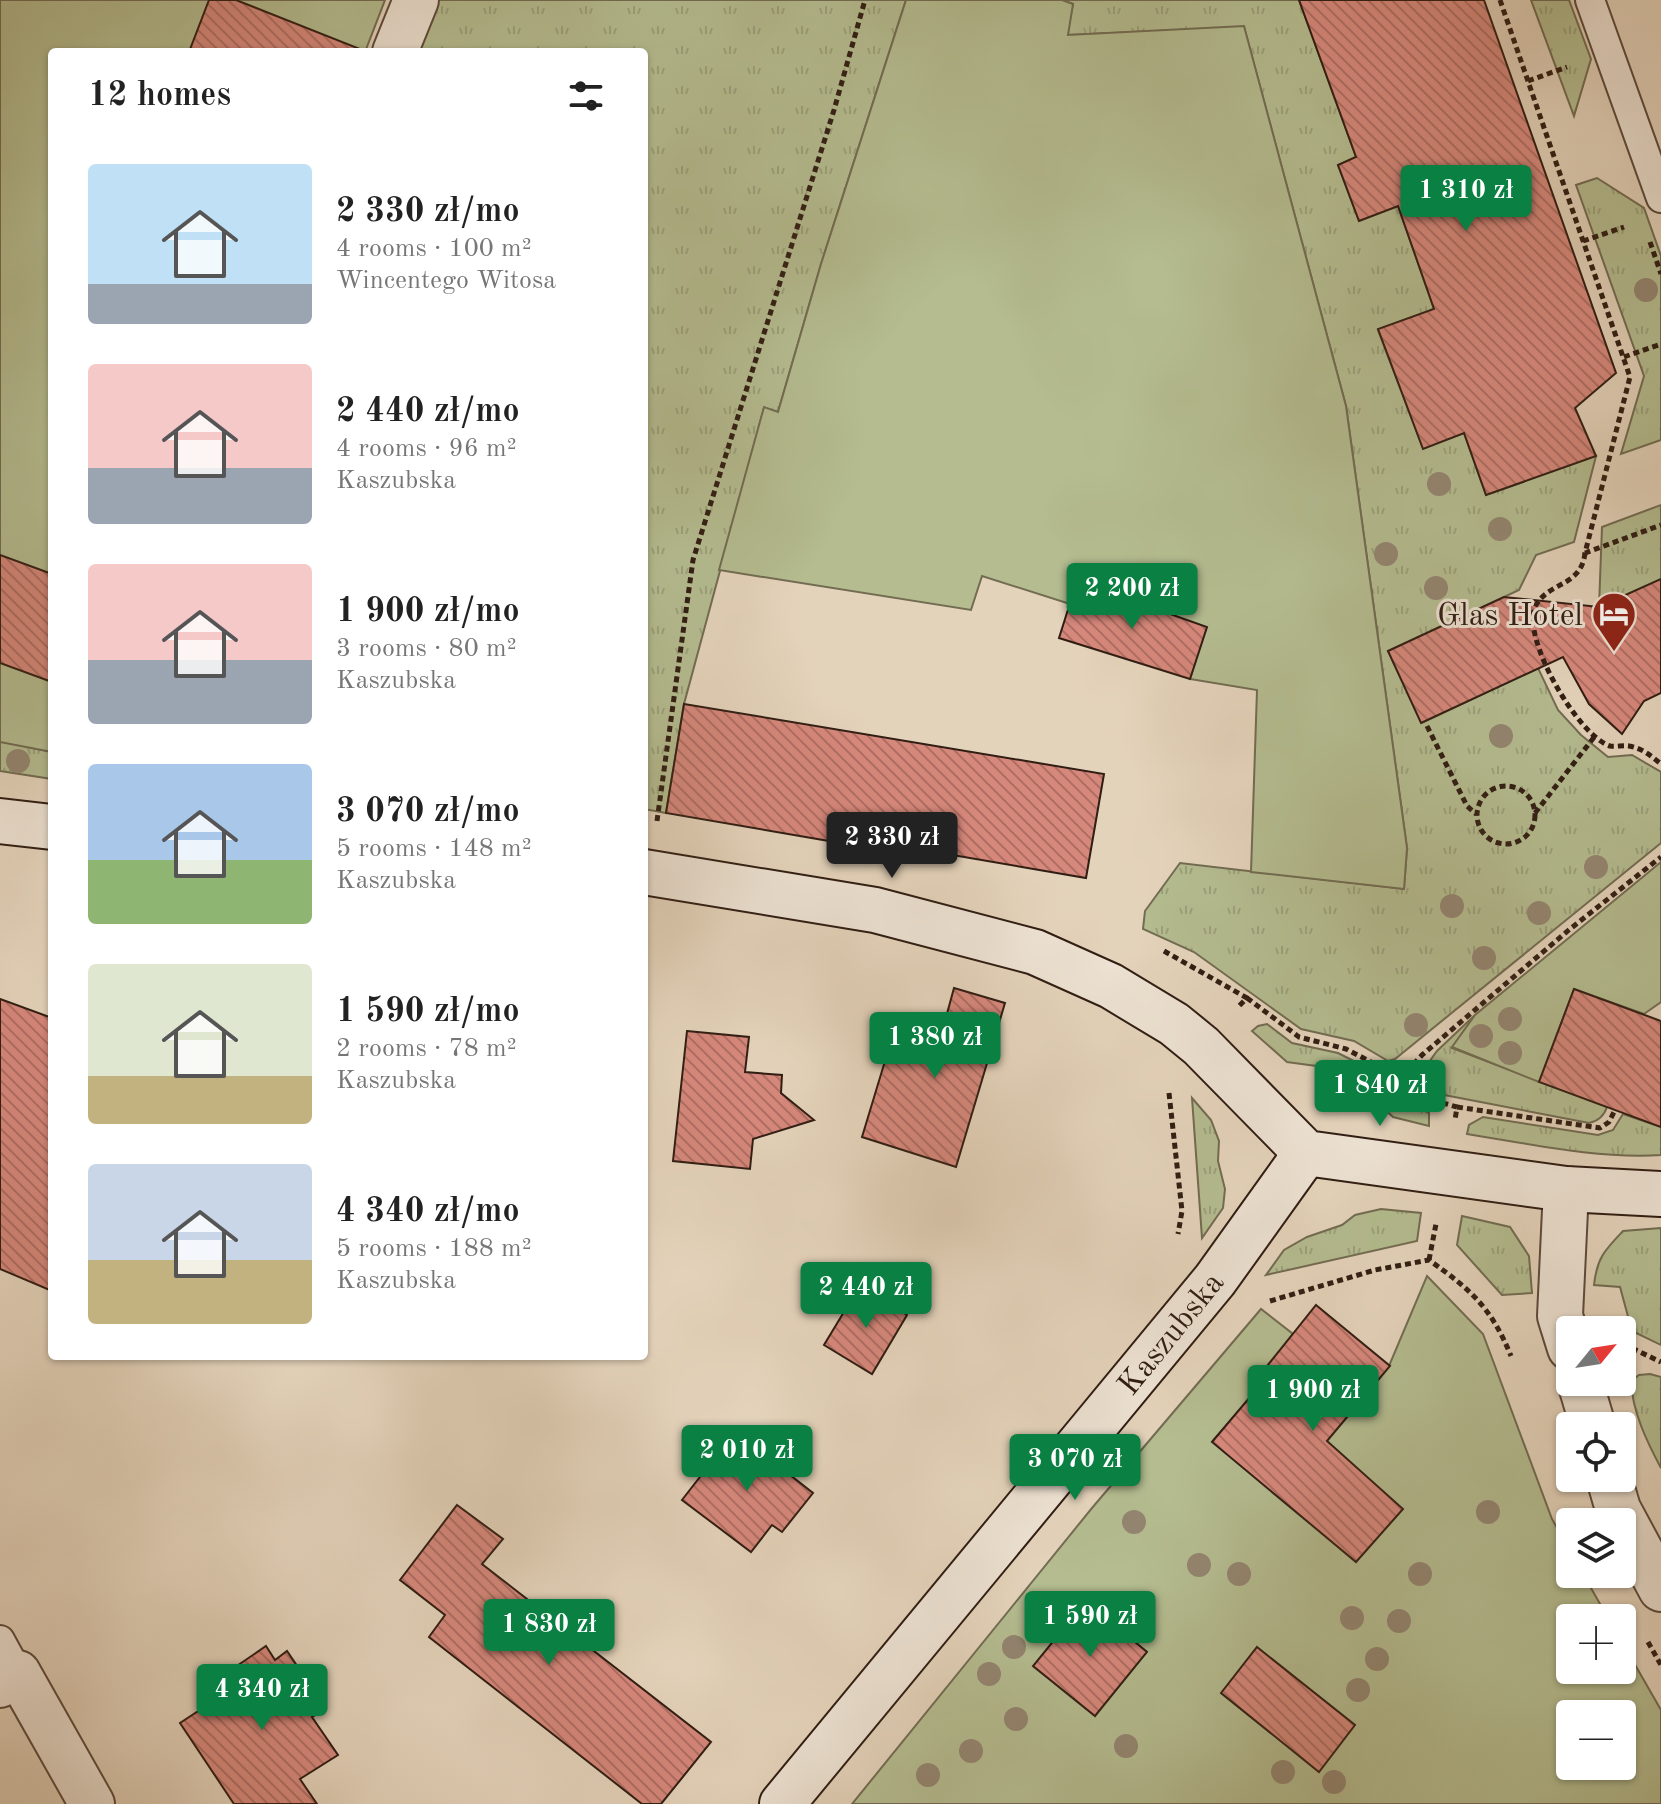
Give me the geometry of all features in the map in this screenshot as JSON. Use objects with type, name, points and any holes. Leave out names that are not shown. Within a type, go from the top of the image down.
[{"type":"street","points":[[397,48],[416,0]]},
{"type":"street","points":[[0,821],[48,827]]},
{"type":"street","points":[[648,873],[875,910],[1035,952],[1111,986],[1174,1024],[1201,1046],[1306,1153],[1566,1189],[1661,1194]]},
{"type":"street","name":"Kaszubska","points":[[782,1804],[1215,1280],[1306,1153]]},
{"type":"street","points":[[1560,1316],[1566,1189]]},
{"type":"street","points":[[1613,1492],[1618,1509],[1661,1589]]},
{"type":"street","points":[[6,1666],[92,1804]]},
{"type":"lane","points":[[1590,0],[1661,198]]},
{"type":"path","points":[[648,860],[659,811],[693,560],[834,110],[865,0]]},
{"type":"path","points":[[1500,0],[1630,377],[1584,567],[1575,577],[1543,596],[1535,606],[1532,617],[1536,638],[1551,677],[1571,711],[1595,736],[1610,746],[1628,745],[1641,749],[1661,764]]},
{"type":"path","points":[[1528,81],[1578,64]]},
{"type":"path","points":[[1583,241],[1627,226]]},
{"type":"path","points":[[1647,234],[1661,274]]},
{"type":"path","points":[[1624,357],[1661,344]]},
{"type":"path","points":[[1585,553],[1661,525]]},
{"type":"path","points":[[1427,726],[1467,806],[1476,814]]},
{"type":"path","points":[[1535,813],[1527,795],[1510,785],[1490,789],[1478,804],[1477,824],[1488,839],[1506,845],[1525,838],[1535,813],[1595,736]]},
{"type":"path","points":[[1247,998],[1299,1037],[1346,1049],[1373,1063],[1397,1083],[1422,1055],[1570,929],[1661,857]]},
{"type":"path","points":[[1201,1046],[1166,1083],[1182,1211],[1175,1253],[1215,1280],[1260,1304],[1375,1270],[1429,1260],[1465,1285],[1498,1324],[1515,1366]]},
{"type":"path","points":[[1457,1107],[1600,1128],[1609,1122],[1615,1110]]},
{"type":"path","points":[[1636,1350],[1661,1362]]},
{"type":"green space","points":[[0,0],[385,0],[367,48],[48,48],[48,751],[0,742]]},
{"type":"green space","points":[[435,0],[906,0],[821,264],[778,412],[764,408],[684,704],[666,813],[648,810],[648,48],[417,48]]},
{"type":"green space","points":[[906,0],[1062,0],[1073,4],[1068,35],[1244,26],[1346,406],[1407,848],[1404,889],[1251,872],[1257,690],[1190,679],[1206,627],[1078,581],[1070,604],[982,576],[971,610],[719,570],[764,407],[778,412],[821,264]]},
{"type":"green space","points":[[1062,0],[1299,0],[1356,157],[1338,165],[1359,221],[1398,206],[1434,309],[1378,330],[1423,448],[1464,433],[1486,495],[1596,456],[1574,542],[1536,555],[1519,590],[1388,651],[1422,723],[1538,668],[1558,710],[1581,735],[1608,757],[1632,755],[1661,772],[1661,843],[1395,1059],[1388,1061],[1354,1041],[1301,1029],[1194,952],[1143,929],[1145,911],[1180,863],[1404,889],[1407,848],[1346,406],[1244,27],[1067,35],[1073,4]]},
{"type":"green space","points":[[1531,0],[1569,0],[1591,59],[1574,116]]},
{"type":"green space","points":[[1597,178],[1644,208],[1661,256],[1661,440],[1621,454],[1644,376],[1576,185]]},
{"type":"green space","points":[[1661,505],[1661,579],[1599,607],[1602,527]]},
{"type":"green space","points":[[0,741],[48,751],[48,778],[0,771]]},
{"type":"green space","points":[[1661,862],[1661,1002],[1644,1014],[1574,989],[1539,1082],[1452,1047],[1475,1015]]},
{"type":"green space","points":[[1475,1015],[1452,1048],[1607,1107],[1603,1115],[1589,1123],[1434,1093],[1423,1082],[1424,1069],[1437,1051]]},
{"type":"green space","points":[[1267,1024],[1292,1043],[1338,1053],[1362,1065],[1399,1101],[1429,1113],[1429,1126],[1393,1117],[1358,1084],[1331,1068],[1287,1062],[1252,1031]]},
{"type":"green space","points":[[1192,1098],[1211,1120],[1219,1141],[1218,1161],[1225,1189],[1223,1208],[1202,1238]]},
{"type":"green space","points":[[1623,1114],[1661,1127],[1661,1155],[1588,1153],[1467,1134],[1469,1125],[1483,1117],[1598,1135],[1613,1130]]},
{"type":"green space","points":[[1381,1209],[1421,1213],[1417,1241],[1266,1275],[1284,1250],[1307,1237],[1342,1225],[1355,1215]]},
{"type":"green space","points":[[1462,1216],[1510,1227],[1529,1256],[1532,1293],[1502,1295],[1457,1245]]},
{"type":"green space","points":[[1661,1228],[1661,1345],[1636,1333],[1636,1316],[1628,1316],[1620,1287],[1594,1285],[1602,1255],[1623,1231]]},
{"type":"green space","points":[[1427,1276],[1483,1334],[1556,1526],[1556,1588],[1591,1588],[1600,1604],[1556,1604],[1556,1684],[1636,1684],[1636,1666],[1661,1710],[1661,1804],[852,1804],[1092,1508],[1261,1309],[1293,1334],[1252,1384],[1257,1389],[1212,1442],[1389,1366]]},
{"type":"green space","points":[[1636,1377],[1661,1377],[1661,1468],[1634,1404],[1633,1396],[1636,1396]]},
{"type":"building","points":[[209,0],[236,0],[357,48],[191,48]]},
{"type":"building","points":[[1299,0],[1484,0],[1616,373],[1575,408],[1596,456],[1486,495],[1464,433],[1423,449],[1378,329],[1434,309],[1398,206],[1359,221],[1338,165],[1356,157]]},
{"type":"building","points":[[0,555],[48,573],[48,681],[0,663]]},
{"type":"building","points":[[1661,579],[1661,693],[1644,701],[1622,734],[1589,704],[1563,657],[1421,723],[1388,651],[1504,597],[1599,607]]},
{"type":"building","points":[[1077,581],[1207,627],[1190,679],[1059,638]]},
{"type":"building","points":[[684,704],[1104,774],[1086,878],[865,840],[864,847],[666,813]]},
{"type":"building","points":[[954,988],[1005,1003],[956,1167],[862,1137],[898,1018],[942,1032]]},
{"type":"building","points":[[1574,989],[1661,1021],[1661,1127],[1539,1082]]},
{"type":"building","points":[[0,999],[48,1017],[48,1289],[0,1269]]},
{"type":"building","points":[[687,1031],[749,1037],[745,1072],[782,1075],[781,1093],[814,1120],[753,1139],[750,1169],[673,1161]]},
{"type":"building","points":[[859,1287],[907,1315],[872,1374],[824,1345]]},
{"type":"building","points":[[1316,1305],[1390,1366],[1327,1441],[1403,1509],[1356,1562],[1212,1442],[1257,1389],[1252,1385]]},
{"type":"building","points":[[735,1432],[813,1493],[782,1532],[772,1525],[751,1552],[682,1500]]},
{"type":"building","points":[[457,1505],[503,1539],[482,1564],[711,1742],[661,1804],[642,1804],[429,1637],[445,1615],[400,1580]]},
{"type":"building","points":[[1086,1601],[1147,1652],[1095,1716],[1033,1666]]},
{"type":"building","points":[[266,1646],[275,1660],[287,1651],[326,1709],[312,1717],[338,1755],[300,1779],[317,1804],[234,1804],[180,1723],[218,1698],[209,1685]]},
{"type":"building","points":[[1257,1647],[1355,1725],[1319,1772],[1221,1693]]},
{"type":"place","name":"Glas Hotel","points":[[1614,653]]}]
